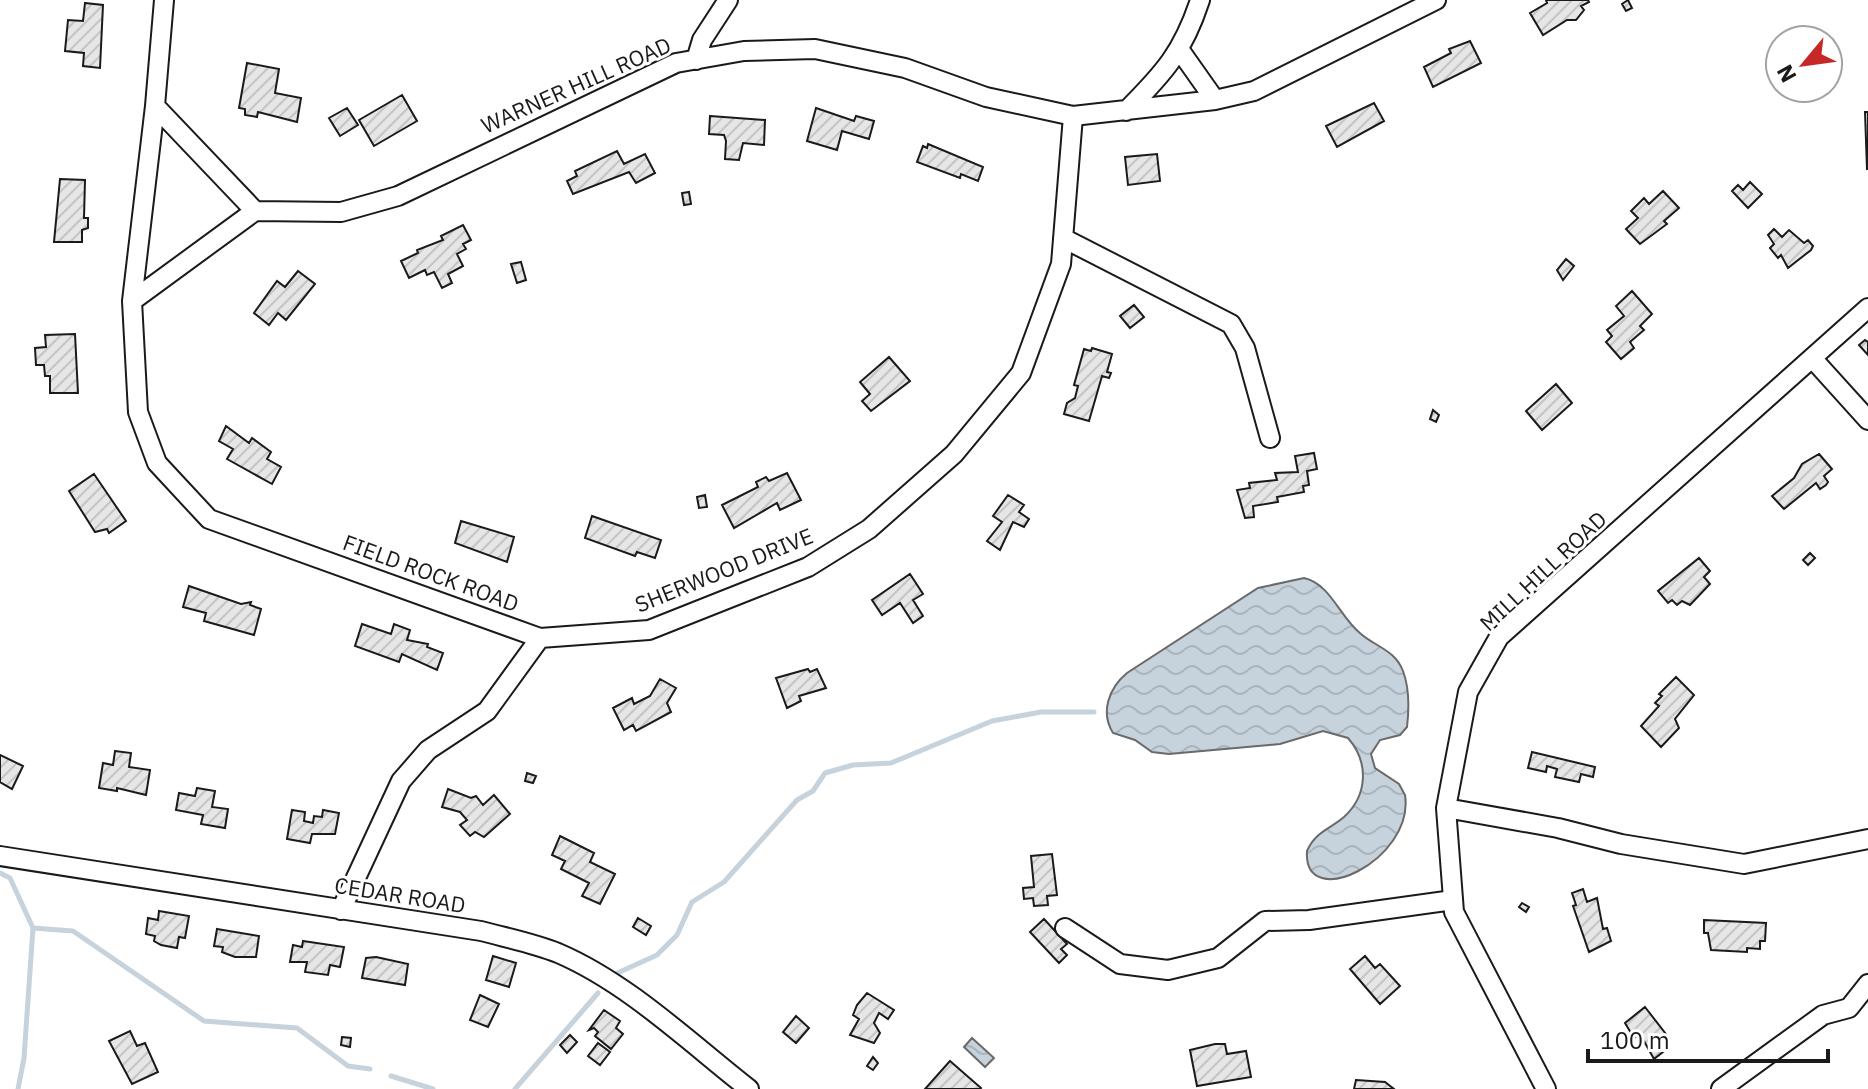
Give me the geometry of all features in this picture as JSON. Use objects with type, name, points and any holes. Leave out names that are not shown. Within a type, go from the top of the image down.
[{"type":"street","points":[[132,301],[255,211],[155,106],[164,0]]},
{"type":"street","points":[[696,60],[702,40],[728,0]]},
{"type":"street","points":[[1126,111],[1167,70],[1200,0]]},
{"type":"street","name":"WARNER HILL ROAD","points":[[255,211],[341,212],[398,196],[676,63],[744,51],[815,49],[905,68],[986,97],[1073,116],[1215,100],[1269,85],[1436,0]]},
{"type":"street","points":[[1179,49],[1215,100]]},
{"type":"street","name":"FIELD ROCK ROAD","points":[[155,106],[132,301],[138,412],[157,463],[209,519],[540,638]]},
{"type":"street","name":"SHERWOOD DRIVE","points":[[540,638],[649,630],[808,567],[869,529],[954,454],[1021,373],[1061,264],[1073,116]]},
{"type":"street","points":[[1063,238],[1231,324],[1245,348],[1270,438]]},
{"type":"street","name":"MILL HILL ROAD","points":[[1546,1089],[1454,912],[1446,808],[1468,692],[1499,637],[1868,308]]},
{"type":"street","points":[[1812,358],[1868,420]]},
{"type":"street","points":[[341,910],[401,781],[428,750],[487,711],[540,638]]},
{"type":"street","points":[[1446,808],[1558,828],[1621,844],[1744,864],[1868,839]]},
{"type":"street","name":"CEDAR ROAD","points":[[0,856],[481,931],[558,953],[629,997],[749,1089]]},
{"type":"street","points":[[1065,928],[1120,964],[1168,970],[1218,958],[1265,921],[1309,920],[1453,900]]},
{"type":"street","points":[[1721,1089],[1823,1015],[1849,1008],[1868,984]]},
{"type":"water","points":[[1304,578],[1321,587],[1354,627],[1395,658],[1403,671],[1407,691],[1407,727],[1400,735],[1380,740],[1371,754],[1375,768],[1399,784],[1405,795],[1403,819],[1393,840],[1377,858],[1358,871],[1339,878],[1322,878],[1310,869],[1307,851],[1314,839],[1344,817],[1358,799],[1362,768],[1360,757],[1348,738],[1323,731],[1280,744],[1169,754],[1152,752],[1135,740],[1113,733],[1107,717],[1111,693],[1127,673],[1258,588]]},
{"type":"water","points":[[972,1038],[994,1058],[985,1067],[964,1047]]},
{"type":"building","points":[[1546,0],[1589,2],[1581,6],[1584,10],[1576,20],[1567,20],[1543,35],[1530,13],[1547,3]]},
{"type":"building","points":[[1628,0],[1632,8],[1626,11],[1622,4]]},
{"type":"building","points":[[85,3],[103,5],[100,68],[83,66],[84,53],[65,51],[68,20],[83,21]]},
{"type":"building","points":[[1470,41],[1481,63],[1433,87],[1424,67],[1451,53],[1449,49]]},
{"type":"building","points":[[247,63],[279,69],[275,93],[301,98],[297,122],[258,112],[257,117],[245,115],[245,109],[239,108]]},
{"type":"building","points":[[402,95],[417,121],[374,146],[359,120]]},
{"type":"building","points":[[1374,103],[1384,121],[1337,147],[1326,126]]},
{"type":"building","points":[[347,108],[358,125],[340,136],[329,118]]},
{"type":"building","points":[[816,108],[854,121],[856,116],[874,121],[869,139],[842,131],[837,150],[807,141]]},
{"type":"building","points":[[1865,112],[1868,112],[1868,169],[1867,169]]},
{"type":"building","points":[[710,116],[765,120],[764,145],[743,143],[739,160],[725,159],[724,135],[709,134]]},
{"type":"building","points":[[928,144],[983,167],[978,181],[961,174],[960,178],[917,162],[923,146],[927,148]]},
{"type":"building","points":[[617,151],[624,164],[645,154],[655,173],[636,183],[629,172],[573,194],[567,181],[577,176],[575,171]]},
{"type":"building","points":[[1157,154],[1160,181],[1128,185],[1125,157]]},
{"type":"building","points":[[60,179],[85,180],[84,218],[88,218],[88,228],[82,230],[82,242],[54,242]]},
{"type":"building","points":[[1750,182],[1762,194],[1748,208],[1732,191],[1738,185],[1743,190]]},
{"type":"building","points":[[1663,191],[1679,208],[1664,221],[1667,224],[1640,244],[1626,229],[1638,218],[1631,211],[1644,198],[1649,204]]},
{"type":"building","points":[[689,192],[691,204],[684,205],[682,193]]},
{"type":"building","points":[[463,225],[471,240],[463,244],[466,249],[457,254],[463,266],[448,274],[452,283],[442,288],[434,272],[427,275],[425,270],[409,278],[401,261],[418,253],[417,250],[443,240],[441,236]]},
{"type":"building","points":[[1774,229],[1782,237],[1789,230],[1804,243],[1808,240],[1813,246],[1811,250],[1788,268],[1781,255],[1778,258],[1770,248],[1774,244],[1768,235]]},
{"type":"building","points":[[1566,259],[1574,266],[1563,280],[1557,270]]},
{"type":"building","points":[[521,262],[526,280],[517,283],[511,264]]},
{"type":"building","points":[[298,271],[315,284],[286,320],[278,313],[269,325],[254,313],[277,281],[285,287]]},
{"type":"building","points":[[1632,291],[1652,314],[1640,326],[1644,330],[1630,342],[1634,348],[1621,359],[1606,342],[1612,336],[1607,330],[1624,316],[1616,306]]},
{"type":"building","points":[[1134,305],[1144,317],[1130,328],[1120,316]]},
{"type":"building","points":[[75,334],[78,393],[50,393],[50,376],[45,376],[44,365],[36,365],[35,348],[46,347],[45,335]]},
{"type":"building","points":[[1865,340],[1868,342],[1868,355],[1859,345]]},
{"type":"building","points":[[1092,348],[1112,354],[1107,372],[1111,373],[1109,378],[1102,376],[1089,421],[1064,414],[1067,403],[1075,398],[1078,386],[1074,385],[1084,349],[1091,351]]},
{"type":"building","points":[[889,357],[910,381],[871,411],[862,401],[870,394],[860,382]]},
{"type":"building","points":[[1556,384],[1572,403],[1542,430],[1526,411]]},
{"type":"building","points":[[1433,410],[1439,415],[1436,422],[1430,419]]},
{"type":"building","points":[[226,426],[249,443],[252,438],[271,452],[267,459],[281,467],[272,484],[227,459],[233,449],[219,441]]},
{"type":"building","points":[[1314,453],[1317,469],[1307,471],[1309,485],[1303,486],[1304,492],[1277,497],[1278,502],[1253,506],[1254,517],[1245,518],[1237,490],[1250,488],[1249,483],[1277,480],[1275,473],[1298,472],[1295,456]]},
{"type":"building","points":[[1819,454],[1832,469],[1824,476],[1828,482],[1820,489],[1816,483],[1784,509],[1772,496],[1794,478],[1802,464]]},
{"type":"building","points":[[787,473],[801,500],[780,510],[777,503],[734,528],[722,505],[758,487],[756,482],[766,477],[769,481]]},
{"type":"building","points":[[94,474],[126,521],[109,533],[107,529],[95,532],[69,491]]},
{"type":"building","points":[[705,495],[707,507],[699,508],[697,497]]},
{"type":"building","points":[[1008,495],[1024,505],[1019,512],[1029,519],[1024,527],[1013,522],[1000,550],[987,541],[1002,522],[993,516]]},
{"type":"building","points":[[592,516],[661,540],[655,558],[637,552],[635,556],[585,538]]},
{"type":"building","points":[[461,521],[514,537],[507,562],[455,543]]},
{"type":"building","points":[[1810,553],[1815,558],[1808,565],[1803,560]]},
{"type":"building","points":[[1699,558],[1710,571],[1704,577],[1710,584],[1690,605],[1682,601],[1677,605],[1672,600],[1668,603],[1658,591]]},
{"type":"building","points":[[910,574],[923,594],[913,600],[923,616],[913,623],[900,603],[882,615],[872,600]]},
{"type":"building","points":[[189,586],[241,604],[251,602],[250,605],[261,609],[254,635],[204,621],[206,613],[183,607]]},
{"type":"building","points":[[362,624],[391,634],[394,624],[410,630],[407,640],[428,644],[427,647],[443,653],[437,670],[402,654],[399,662],[355,646]]},
{"type":"building","points":[[808,669],[810,672],[817,669],[826,688],[799,696],[801,701],[787,708],[776,678]]},
{"type":"building","points":[[1676,677],[1694,695],[1675,719],[1679,728],[1661,747],[1641,726],[1659,706],[1655,703],[1662,696],[1659,694]]},
{"type":"building","points":[[660,679],[676,688],[667,703],[671,712],[636,731],[633,725],[624,730],[613,708],[632,698],[634,704],[650,696]]},
{"type":"building","points":[[115,751],[131,753],[129,767],[150,770],[146,795],[117,788],[117,791],[99,788],[103,763],[113,765]]},
{"type":"building","points":[[1532,752],[1595,767],[1593,777],[1581,774],[1579,782],[1555,777],[1557,769],[1547,766],[1546,772],[1528,768]]},
{"type":"building","points":[[0,755],[23,766],[12,789],[0,782]]},
{"type":"building","points":[[527,773],[536,776],[533,783],[525,781]]},
{"type":"building","points":[[197,788],[215,791],[212,807],[228,809],[225,828],[201,824],[203,815],[176,810],[179,793],[195,796]]},
{"type":"building","points":[[448,789],[471,798],[476,796],[483,805],[494,795],[510,814],[484,837],[475,832],[470,836],[460,825],[467,820],[460,812],[442,807]]},
{"type":"building","points":[[292,810],[305,812],[304,821],[313,823],[314,816],[322,817],[323,810],[339,813],[335,834],[312,834],[310,843],[287,839]]},
{"type":"building","points":[[560,836],[594,853],[590,862],[615,874],[600,904],[582,896],[589,883],[561,869],[565,861],[552,855]]},
{"type":"building","points":[[1052,854],[1057,895],[1047,896],[1048,905],[1034,906],[1033,898],[1024,899],[1023,888],[1034,887],[1031,856]]},
{"type":"building","points":[[1583,889],[1587,902],[1597,898],[1603,929],[1607,928],[1611,941],[1589,952],[1573,906],[1576,905],[1572,893]]},
{"type":"building","points":[[1522,903],[1529,907],[1526,912],[1519,907]]},
{"type":"building","points":[[159,911],[189,916],[185,938],[179,937],[177,948],[161,945],[154,941],[155,936],[146,934],[148,918],[158,920]]},
{"type":"building","points":[[638,918],[651,926],[646,935],[633,927]]},
{"type":"building","points":[[1044,919],[1067,944],[1061,949],[1067,955],[1059,963],[1030,932]]},
{"type":"building","points":[[1704,920],[1766,923],[1765,941],[1760,941],[1760,949],[1747,948],[1747,952],[1711,950],[1708,933],[1704,933]]},
{"type":"building","points":[[217,929],[259,936],[256,957],[235,957],[222,952],[223,947],[214,946]]},
{"type":"building","points":[[303,941],[344,947],[340,967],[330,965],[328,975],[305,972],[307,962],[290,962],[293,945],[302,947]]},
{"type":"building","points":[[493,956],[516,963],[509,987],[486,980]]},
{"type":"building","points":[[1365,956],[1375,968],[1380,964],[1400,986],[1380,1004],[1350,969]]},
{"type":"building","points":[[376,957],[408,964],[405,985],[362,978],[366,958]]},
{"type":"building","points":[[867,993],[894,1010],[888,1019],[879,1013],[874,1023],[880,1033],[874,1043],[850,1035],[859,1019],[853,1015],[857,1005]]},
{"type":"building","points":[[480,995],[499,1004],[488,1027],[470,1020]]},
{"type":"building","points":[[1645,1007],[1669,1038],[1663,1042],[1668,1048],[1654,1059],[1640,1034],[1634,1038],[1625,1023]]},
{"type":"building","points":[[604,1010],[620,1021],[616,1028],[623,1034],[611,1049],[595,1036],[598,1032],[594,1028],[589,1030]]},
{"type":"building","points":[[796,1016],[809,1028],[796,1043],[783,1032]]},
{"type":"building","points":[[130,1031],[137,1046],[145,1043],[158,1072],[132,1084],[109,1041]]},
{"type":"building","points":[[570,1035],[577,1042],[567,1053],[560,1045]]},
{"type":"building","points":[[342,1037],[351,1038],[350,1047],[341,1045]]},
{"type":"building","points":[[598,1043],[610,1052],[600,1065],[588,1056]]},
{"type":"building","points":[[1225,1044],[1227,1054],[1246,1051],[1251,1077],[1197,1086],[1190,1050]]},
{"type":"building","points":[[873,1057],[878,1063],[873,1070],[867,1066]]},
{"type":"building","points":[[950,1061],[981,1088],[925,1089]]},
{"type":"building","points":[[1356,1080],[1385,1082],[1394,1089],[1354,1089]]},
{"type":"waterway","points":[[613,975],[657,955],[677,935],[692,902],[724,882],[797,800],[813,791],[825,773],[853,765],[891,763],[992,721],[1041,712],[1094,712]]},
{"type":"waterway","points":[[0,873],[10,878],[33,928],[24,1058],[18,1089]]},
{"type":"waterway","points":[[33,928],[73,931],[204,1021],[297,1028],[348,1066],[370,1069]]},
{"type":"waterway","points":[[515,1089],[598,993]]},
{"type":"waterway","points":[[391,1076],[433,1089]]}]
